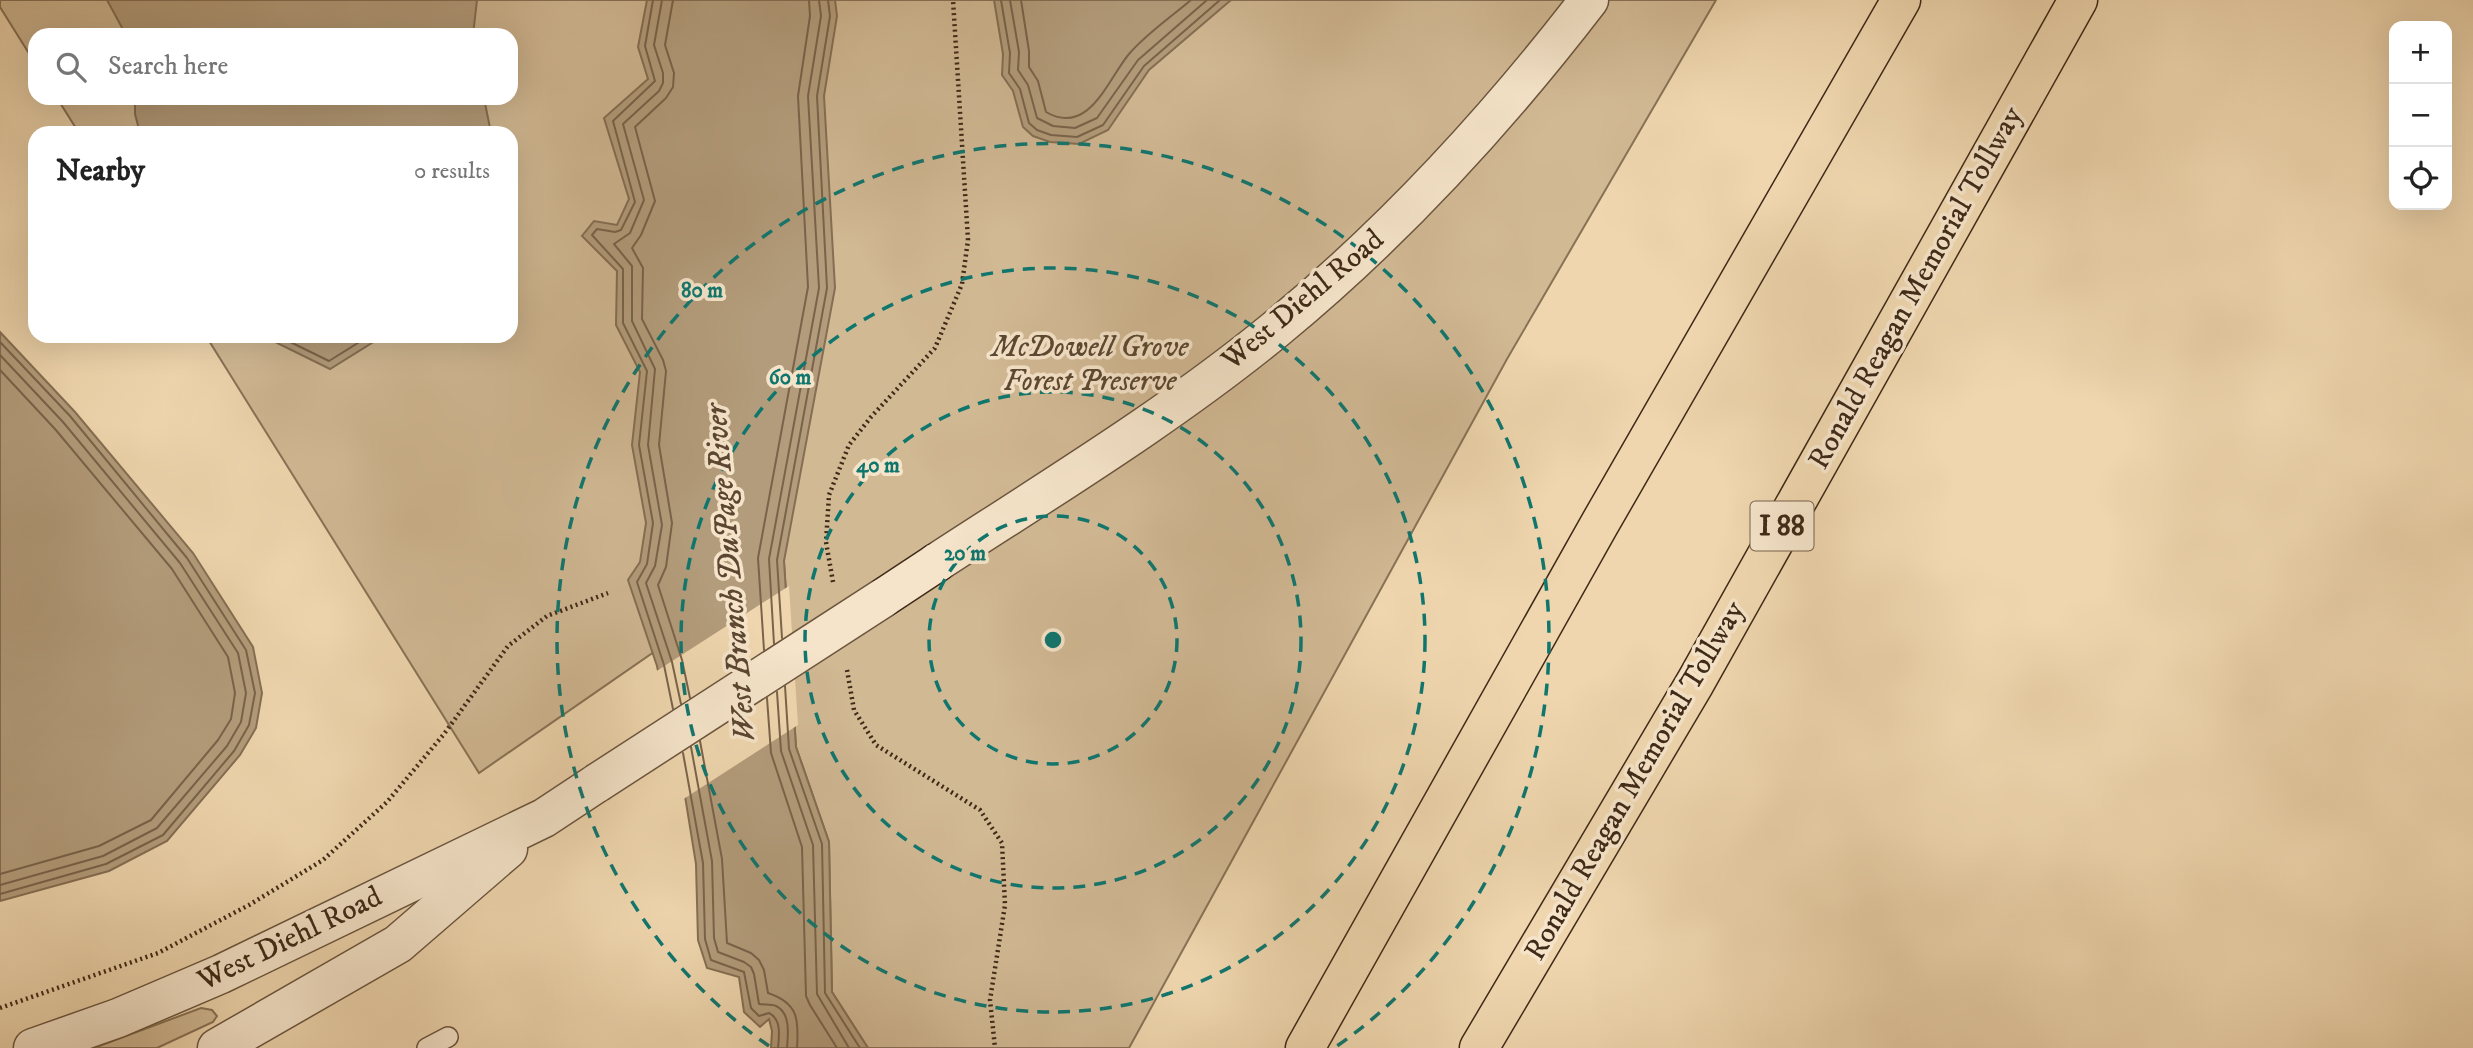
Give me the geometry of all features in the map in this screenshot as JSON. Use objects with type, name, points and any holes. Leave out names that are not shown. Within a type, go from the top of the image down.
[{"type":"highway","points":[[1305,1048],[1606,513],[1901,0]]},
{"type":"highway","name":"Ronald Reagan Memorial Tollway","points":[[1479,1048],[1695,683],[2078,0]]},
{"type":"street","name":"West Diehl Road","points":[[217,1048],[398,944],[544,818],[1117,444],[1212,378],[1285,321],[1362,254],[1451,166],[1535,70],[1588,0]]},
{"type":"street","name":"West Diehl Road","points":[[33,1048],[118,1018],[221,974],[544,818]]},
{"type":"lane","points":[[428,1048],[448,1037]]},
{"type":"path","points":[[826,542],[829,495],[849,445],[871,417],[935,348],[962,284],[968,240],[953,0]]},
{"type":"path","points":[[0,1009],[158,953],[249,905],[323,860],[387,802],[444,734],[509,646],[547,616],[608,593]]},
{"type":"path","points":[[854,710],[876,745],[980,810],[1002,843],[1005,905],[990,1000],[995,1048]]},
{"type":"green space","name":"McDowell Grove Forest Preserve","points":[[0,0],[1716,0],[1507,359],[1129,1048],[868,1048],[832,992],[829,842],[796,747],[784,562],[479,773],[210,343],[518,343],[518,126],[75,126],[61,105],[518,105],[518,28],[28,28],[28,52],[0,7]]},
{"type":"green space","points":[[201,1008],[212,1010],[217,1016],[213,1022],[157,1048],[94,1048]]},
{"type":"water","points":[[107,0],[477,0],[474,28],[122,28]]},
{"type":"water","name":"West Branch DuPage River","points":[[647,0],[835,0],[837,16],[824,96],[835,288],[784,561],[796,747],[829,842],[832,992],[868,1048],[771,1048],[772,1031],[769,1019],[760,1027],[744,1012],[739,977],[707,968],[698,940],[696,864],[685,796],[657,666],[628,580],[640,562],[646,523],[632,445],[640,372],[616,325],[617,271],[582,236],[594,221],[617,225],[629,199],[604,118],[648,79],[638,47]]},
{"type":"water","points":[[994,0],[1231,0],[1149,70],[1108,130],[1079,144],[1050,142],[1033,136],[1023,127],[1013,91],[1002,75],[1003,54]]},
{"type":"water","points":[[135,105],[485,105],[490,126],[138,126]]},
{"type":"water","points":[[0,332],[75,412],[193,553],[253,647],[262,693],[256,728],[240,755],[167,841],[109,871],[0,901]]},
{"type":"water","points":[[277,343],[372,343],[330,369]]},
{"type":"pier","points":[[789,586],[798,725],[682,800],[655,672]]}]
